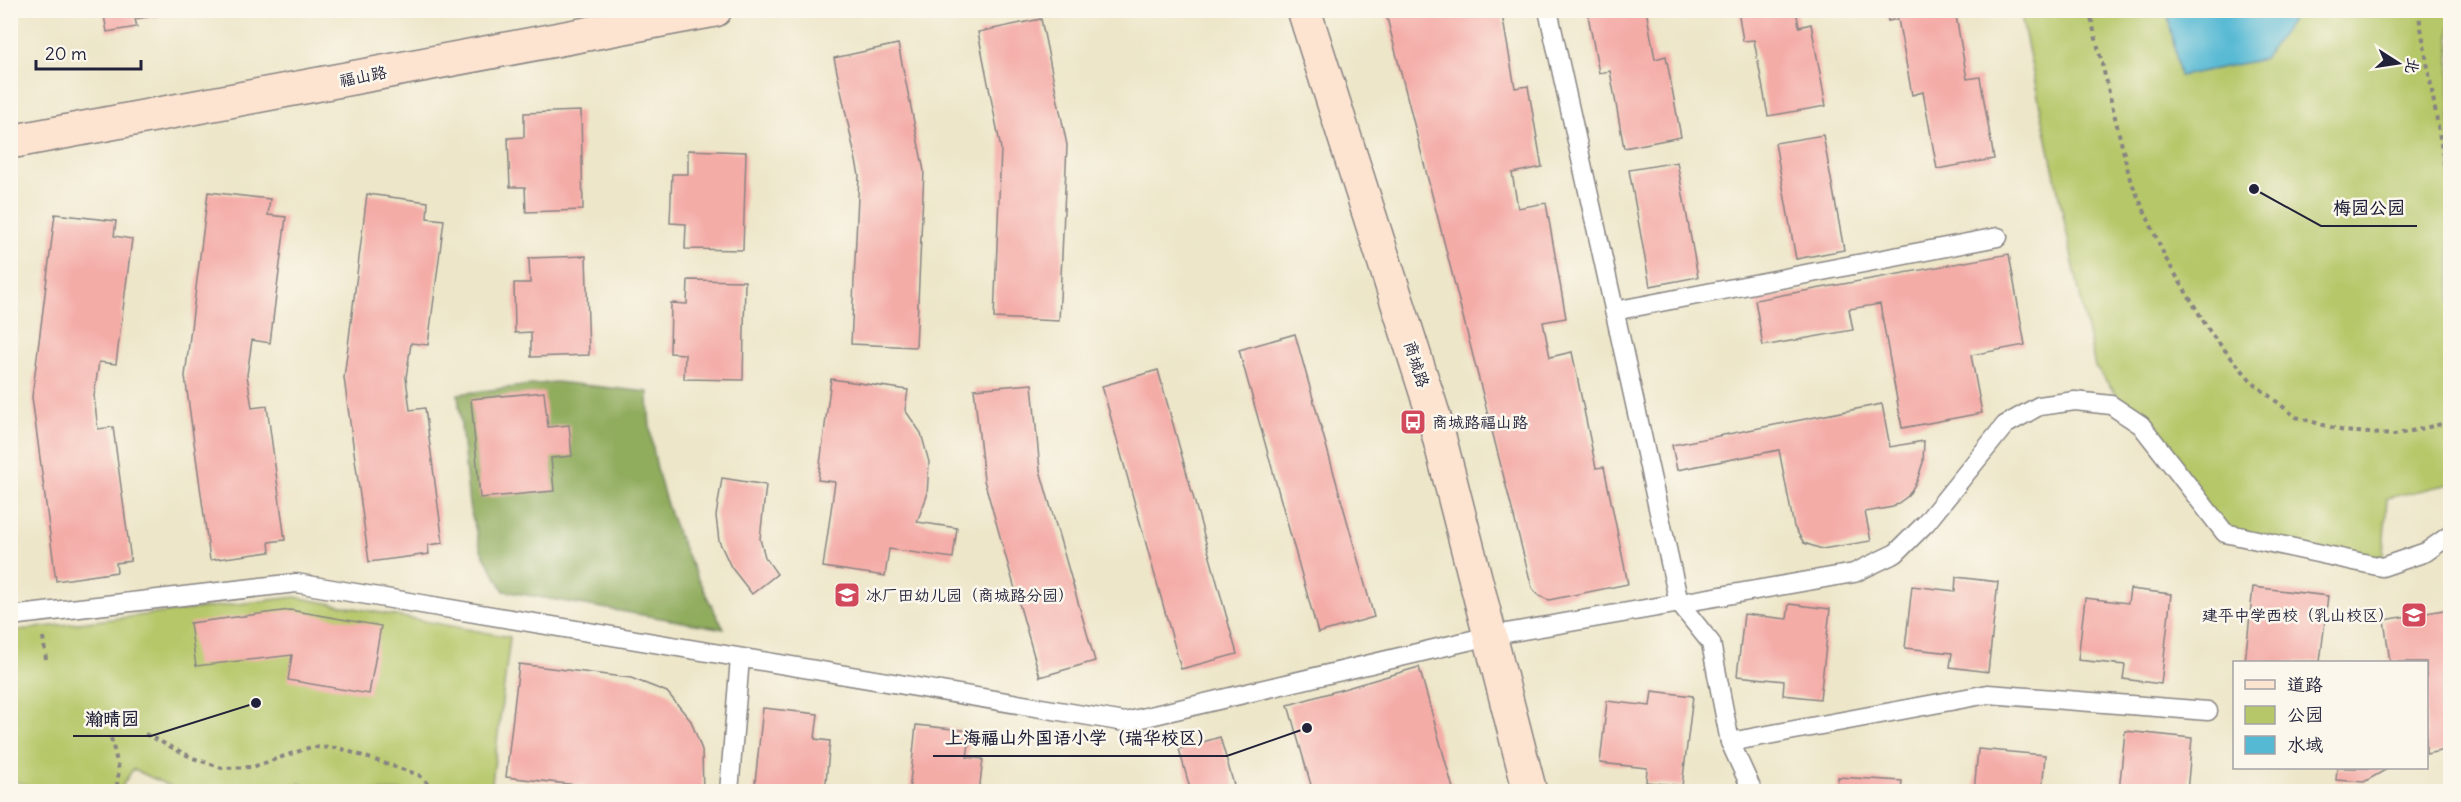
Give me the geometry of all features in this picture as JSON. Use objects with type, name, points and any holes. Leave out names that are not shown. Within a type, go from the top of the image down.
[{"type":"street","name":"福山路","points":[[10,142],[715,10]]},
{"type":"street","name":"商城路","points":[[1304,10],[1434,417],[1530,792]]},
{"type":"lane","points":[[1548,10],[1679,603],[1711,643],[1730,742],[1753,792]]},
{"type":"lane","points":[[1614,311],[1998,237]]},
{"type":"lane","points":[[10,616],[296,583],[1125,722],[1489,636],[1854,573],[1896,553],[1926,523],[2005,425],[2039,406],[2074,401],[2112,405],[2141,425],[2225,533],[2382,567],[2426,552],[2451,535]]},
{"type":"lane","points":[[729,792],[740,658]]},
{"type":"lane","points":[[1730,742],[1988,694],[2208,711]]},
{"type":"path","points":[[2089,10],[2130,179],[2166,259],[2212,335],[2253,383],[2296,417],[2343,431],[2394,435],[2451,422]]},
{"type":"path","points":[[2418,10],[2451,196]]},
{"type":"path","points":[[145,734],[193,758],[222,768],[253,767],[311,747],[339,748],[418,775],[438,792]]},
{"type":"path","points":[[111,738],[119,770],[116,792]]},
{"type":"green space","points":[[2020,11],[2450,11],[2450,484],[2387,498],[2382,567],[2225,533],[2095,367]]},
{"type":"green space","points":[[556,382],[648,392],[654,456],[661,486],[682,543],[724,629],[504,591],[481,550],[469,505],[458,394]]},
{"type":"green space","points":[[295,597],[510,637],[491,791],[314,791],[299,783],[294,791],[180,791],[133,769],[119,791],[44,791],[11,780],[11,631]]},
{"type":"water","points":[[2299,10],[2264,59],[2180,76],[2167,11]]},
{"type":"building","points":[[103,10],[178,10],[179,12],[135,19],[137,27],[107,32]]},
{"type":"building","points":[[1385,10],[1490,10],[1491,16],[1502,14],[1515,88],[1528,86],[1542,167],[1512,173],[1518,208],[1546,203],[1566,318],[1543,322],[1550,357],[1572,352],[1596,468],[1604,467],[1628,584],[1549,600],[1539,596],[1532,588]]},
{"type":"building","points":[[1587,10],[1646,10],[1655,59],[1666,56],[1681,137],[1624,148],[1610,71],[1599,73]]},
{"type":"building","points":[[1738,10],[1796,10],[1799,27],[1811,24],[1826,106],[1768,116],[1754,40],[1743,41]]},
{"type":"building","points":[[1886,10],[1955,10],[1967,79],[1980,77],[1994,159],[1937,169],[1923,92],[1912,95],[1898,19],[1888,21]]},
{"type":"building","points":[[1041,19],[1067,145],[1059,321],[994,318],[1001,149],[978,32]]},
{"type":"building","points":[[898,44],[924,171],[916,347],[851,344],[859,175],[834,58]]},
{"type":"building","points":[[581,111],[583,210],[526,212],[525,187],[510,187],[508,138],[524,137],[524,113]]},
{"type":"building","points":[[1823,135],[1844,250],[1796,259],[1775,143]]},
{"type":"building","points":[[688,150],[746,152],[743,250],[685,249],[686,224],[670,223],[672,174],[688,174]]},
{"type":"building","points":[[1677,162],[1698,277],[1650,286],[1629,170]]},
{"type":"building","points":[[208,192],[270,199],[268,215],[286,217],[270,343],[252,340],[247,375],[252,408],[267,406],[285,540],[269,542],[270,552],[210,560],[185,376]]},
{"type":"building","points":[[367,194],[428,202],[427,218],[444,220],[428,345],[411,343],[406,378],[410,410],[425,408],[443,543],[428,545],[429,554],[369,562],[344,378]]},
{"type":"building","points":[[55,214],[116,221],[114,236],[132,239],[116,364],[99,362],[94,396],[98,429],[113,427],[131,561],[116,563],[117,572],[56,581],[32,397]]},
{"type":"building","points":[[2009,254],[2025,345],[1971,355],[1982,413],[1902,428],[1880,304],[1849,309],[1853,330],[1763,346],[1755,300]]},
{"type":"building","points":[[586,256],[589,355],[531,357],[531,332],[515,333],[514,283],[530,283],[529,258]]},
{"type":"building","points":[[688,280],[745,281],[743,380],[684,379],[685,354],[670,353],[671,303],[687,304]]},
{"type":"building","points":[[1295,334],[1374,617],[1318,633],[1239,350]]},
{"type":"building","points":[[1158,370],[1237,654],[1181,669],[1102,386]]},
{"type":"building","points":[[831,379],[908,390],[905,410],[921,433],[929,462],[927,496],[917,522],[957,528],[953,558],[889,549],[885,576],[823,567],[835,482],[818,480]]},
{"type":"building","points":[[1032,384],[1040,470],[1095,661],[1040,677],[984,480],[974,389]]},
{"type":"building","points":[[544,392],[548,427],[569,425],[572,456],[551,458],[554,491],[480,498],[471,399]]},
{"type":"building","points":[[1882,404],[1890,447],[1924,441],[1923,462],[1917,481],[1908,496],[1893,507],[1865,512],[1871,541],[1822,549],[1804,543],[1794,527],[1779,450],[1677,470],[1672,445]]},
{"type":"building","points":[[722,478],[766,485],[760,539],[765,557],[777,574],[752,594],[731,567],[719,541],[716,516]]},
{"type":"building","points":[[1956,577],[1998,582],[1988,672],[1950,667],[1952,653],[1905,648],[1912,586],[1955,591]]},
{"type":"building","points":[[2253,587],[2328,596],[2320,661],[2245,661]]},
{"type":"building","points":[[2130,589],[2171,594],[2161,684],[2123,679],[2125,665],[2078,660],[2085,598],[2128,603]]},
{"type":"building","points":[[1789,604],[1830,609],[1820,699],[1783,695],[1784,681],[1737,676],[1744,614],[1787,619]]},
{"type":"building","points":[[2450,609],[2450,749],[2428,754],[2428,661],[2390,661],[2384,620]]},
{"type":"building","points":[[290,610],[381,626],[369,694],[288,680],[292,655],[196,666],[190,623]]},
{"type":"building","points":[[519,664],[631,678],[667,692],[691,721],[702,750],[703,792],[584,792],[585,786],[506,777]]},
{"type":"building","points":[[1419,667],[1454,792],[1313,792],[1288,705]]},
{"type":"building","points":[[1652,691],[1693,696],[1682,786],[1646,782],[1647,768],[1600,763],[1607,701],[1650,706]]},
{"type":"building","points":[[763,708],[818,714],[815,739],[830,741],[825,792],[754,792]]},
{"type":"building","points":[[916,725],[971,731],[967,757],[983,759],[979,792],[909,792]]},
{"type":"building","points":[[2125,731],[2192,738],[2187,792],[2119,792]]},
{"type":"building","points":[[1220,737],[1236,792],[1191,792],[1179,749]]},
{"type":"building","points":[[1978,749],[2045,755],[2042,792],[1974,792]]},
{"type":"building","points":[[2337,769],[2387,769],[2364,782],[2336,780]]},
{"type":"building","points":[[1838,777],[1902,781],[1901,792],[1837,792]]},
{"type":"place","name":"梅园公园","points":[[2254,189]]},
{"type":"place","name":"商城路福山路","points":[[1413,422]]},
{"type":"place","name":"冰厂田幼儿园（商城路分园）","points":[[847,595]]},
{"type":"place","name":"建平中学西校（乳山校区）","points":[[2414,615]]},
{"type":"place","name":"瀚晴园","points":[[256,703]]},
{"type":"place","name":"上海福山外国语小学（瑞华校区）","points":[[1307,728]]}]
